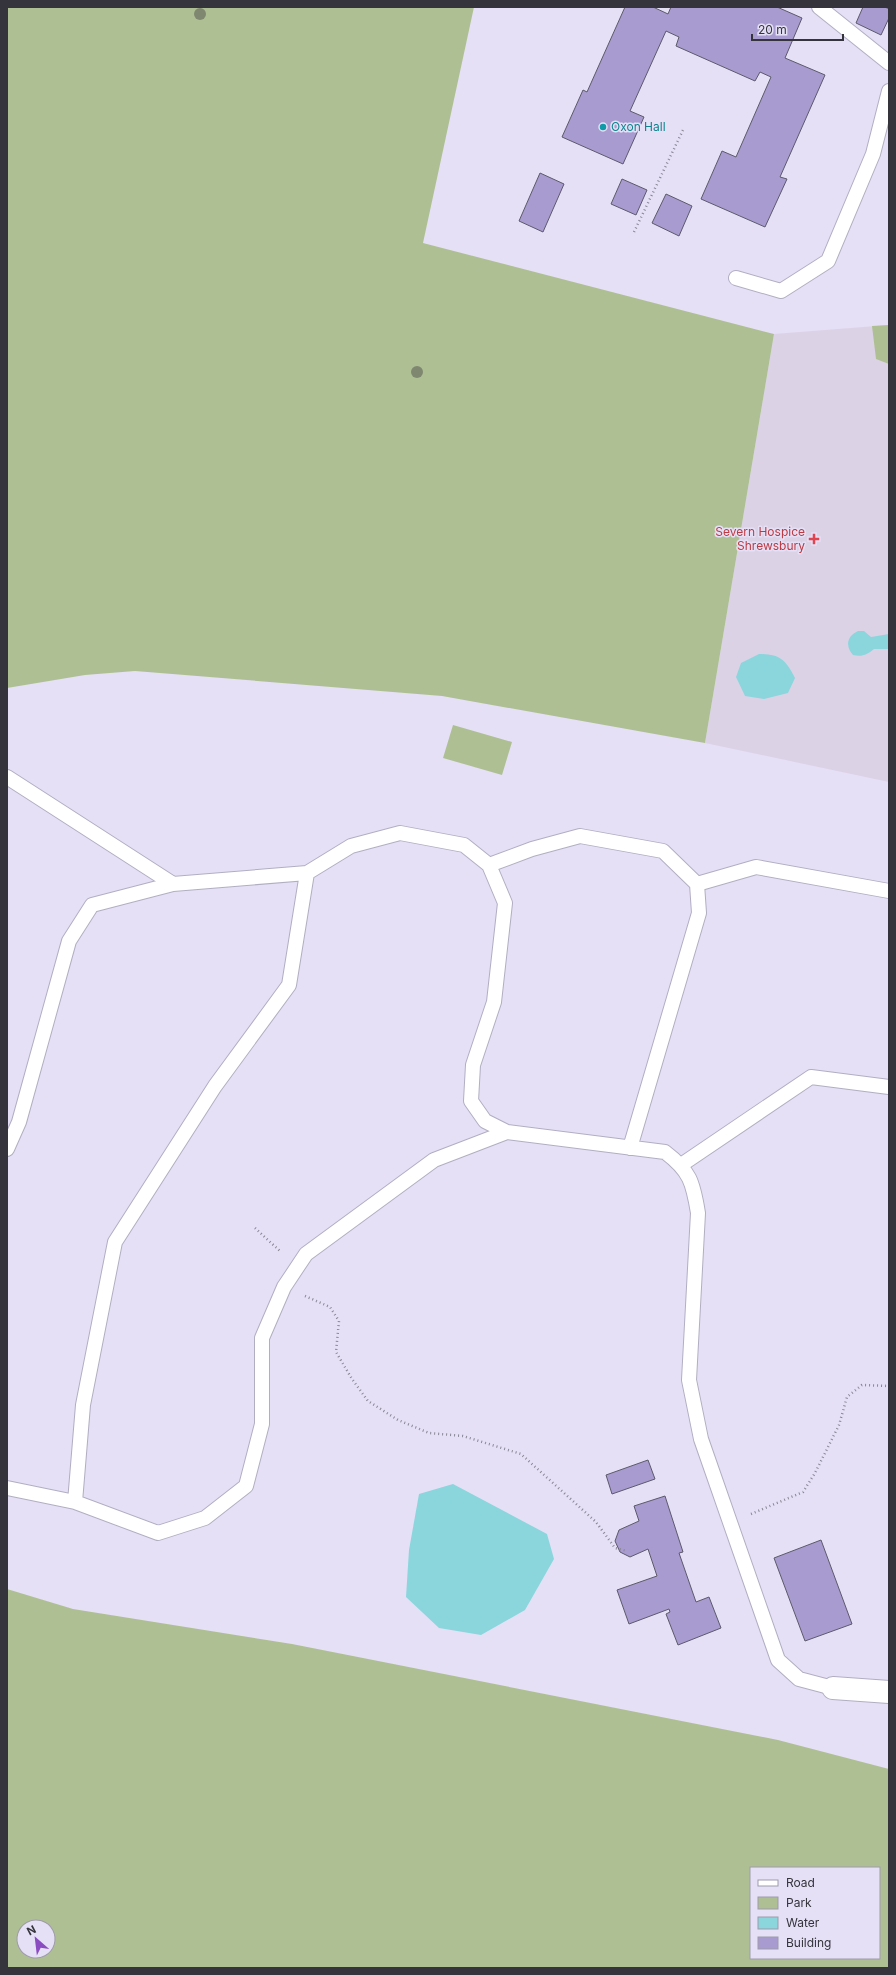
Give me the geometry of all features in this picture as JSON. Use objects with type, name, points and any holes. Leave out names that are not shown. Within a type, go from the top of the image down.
[{"type":"street","points":[[833,1688],[889,1692]]},
{"type":"lane","points":[[819,7],[889,63]]},
{"type":"lane","points":[[736,278],[781,291],[828,260],[874,154],[889,91]]},
{"type":"lane","points":[[7,777],[173,884]]},
{"type":"lane","points":[[7,1149],[19,1122],[69,941],[92,905],[173,884],[307,873],[350,846],[400,833],[464,846],[489,865],[505,903],[494,1002],[473,1065],[471,1101],[485,1121],[507,1132],[665,1152],[682,1164],[694,1186],[698,1213],[689,1380],[701,1439],[778,1660],[799,1678],[833,1688]]},
{"type":"lane","points":[[489,865],[532,849],[580,836],[663,851],[697,884],[699,913],[630,1148]]},
{"type":"lane","points":[[697,884],[756,867],[889,891]]},
{"type":"lane","points":[[75,1502],[82,1405],[115,1242],[215,1086],[288,985],[307,873]]},
{"type":"lane","points":[[682,1164],[811,1077],[889,1087]]},
{"type":"lane","points":[[7,1488],[75,1502],[158,1533],[205,1518],[246,1486],[262,1424],[262,1338],[284,1287],[306,1254],[434,1160],[507,1132]]},
{"type":"path","points":[[634,232],[684,128]]},
{"type":"path","points":[[255,1228],[298,1267]]},
{"type":"path","points":[[284,1287],[330,1307],[339,1321],[336,1352],[352,1379],[368,1401],[398,1420],[428,1433],[463,1436],[522,1454],[596,1522],[614,1548],[627,1551]]},
{"type":"path","points":[[730,1523],[803,1492],[815,1473],[839,1425],[847,1397],[862,1385],[889,1386]]},
{"type":"shaded area","name":"Severn Hospice Shrewsbury","points":[[889,325],[889,782],[705,743],[774,334]]},
{"type":"green space","points":[[7,7],[474,7],[423,243],[774,334],[705,743],[442,696],[135,671],[85,675],[7,688]]},
{"type":"green space","points":[[889,325],[889,364],[876,359],[872,326]]},
{"type":"green space","points":[[453,725],[512,742],[502,775],[443,758]]},
{"type":"green space","points":[[7,1589],[73,1609],[292,1644],[778,1740],[889,1769],[889,1968],[7,1968]]},
{"type":"water","points":[[858,631],[864,631],[871,637],[889,634],[889,649],[874,649],[864,655],[853,655],[850,652],[848,642],[849,638]]},
{"type":"water","points":[[759,654],[772,655],[782,659],[789,667],[795,678],[788,693],[764,699],[745,696],[736,677],[741,663]]},
{"type":"water","points":[[453,1484],[547,1534],[554,1559],[525,1610],[481,1635],[439,1628],[406,1597],[409,1550],[419,1494]]},
{"type":"building","name":"Oxon Hall","points":[[625,7],[653,7],[668,14],[671,7],[777,7],[802,18],[785,58],[825,75],[780,177],[787,179],[765,227],[701,199],[722,151],[736,157],[771,77],[760,72],[755,81],[676,46],[679,37],[666,31],[630,111],[644,117],[623,164],[562,137],[583,90],[587,92]]},
{"type":"building","points":[[863,7],[885,7],[889,9],[889,18],[881,35],[856,23]]},
{"type":"building","points":[[540,173],[564,184],[543,232],[519,221]]},
{"type":"building","points":[[622,179],[647,190],[636,215],[611,204]]},
{"type":"building","points":[[666,194],[692,206],[679,236],[652,223]]},
{"type":"building","points":[[648,1460],[655,1479],[612,1494],[606,1475]]},
{"type":"building","points":[[665,1496],[683,1552],[679,1553],[696,1602],[709,1597],[721,1628],[678,1645],[666,1614],[670,1612],[669,1609],[629,1624],[617,1590],[657,1576],[648,1549],[630,1557],[620,1552],[615,1541],[619,1530],[639,1521],[634,1506]]},
{"type":"building","points":[[821,1540],[852,1624],[805,1641],[774,1558]]},
{"type":"place","name":"Oxon Hall","points":[[603,127]]},
{"type":"place","name":"Severn Hospice Shrewsbury","points":[[814,539]]}]
